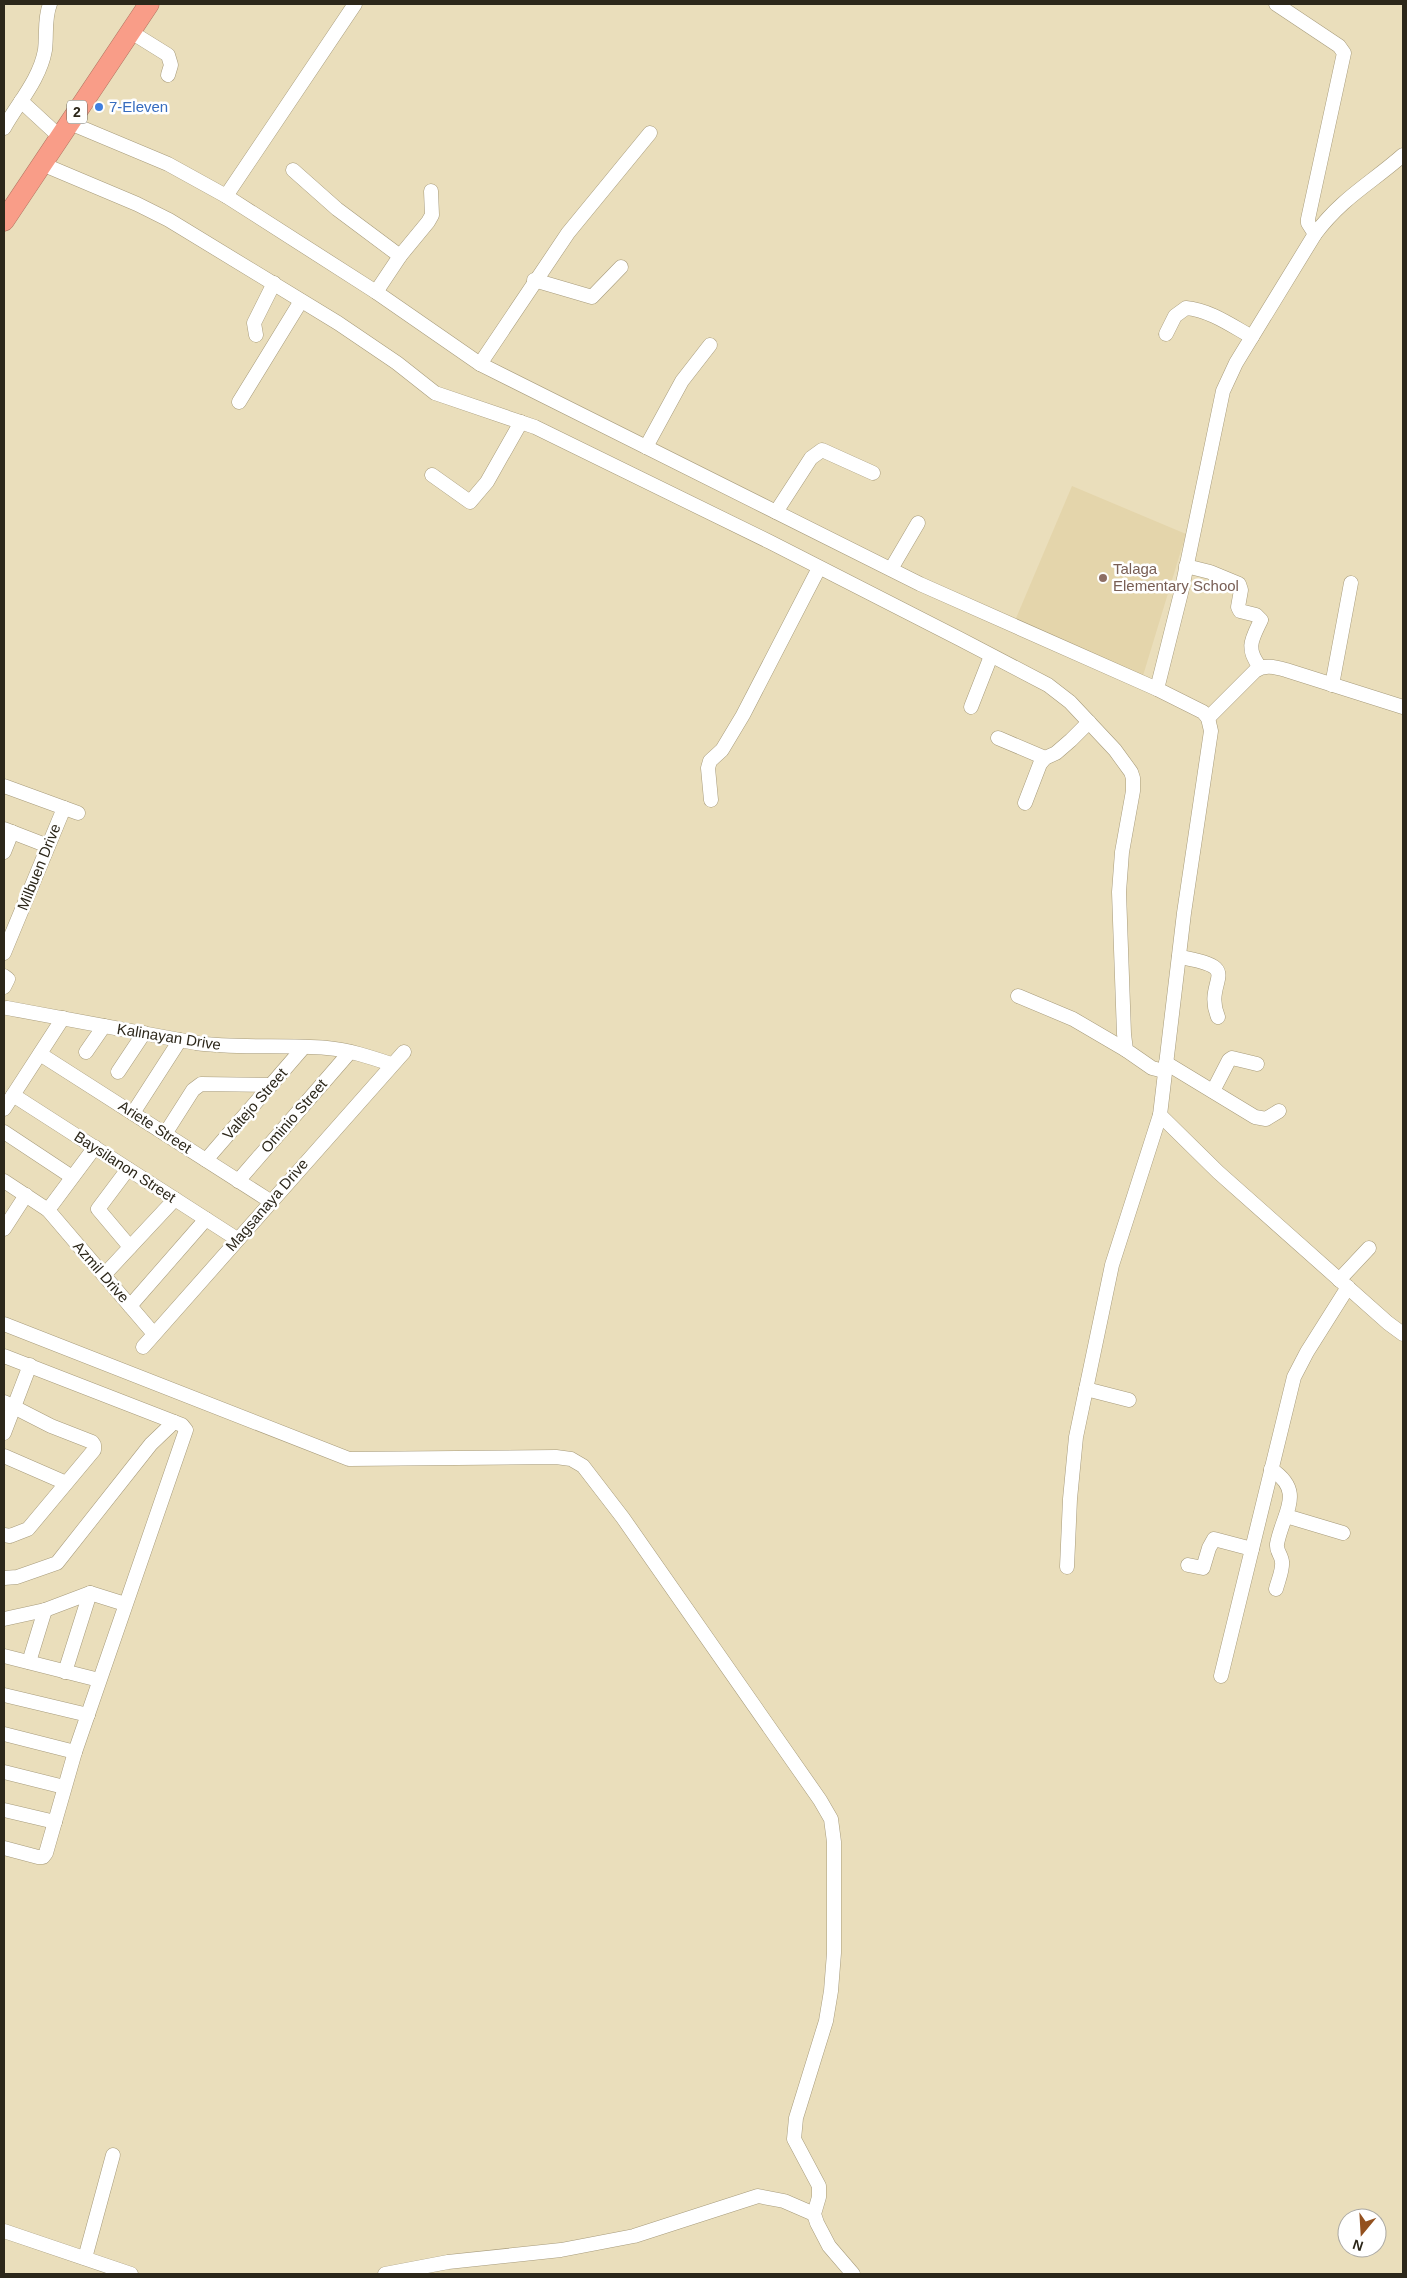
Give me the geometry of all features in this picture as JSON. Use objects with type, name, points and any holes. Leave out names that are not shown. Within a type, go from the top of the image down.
[{"type":"highway","name":"2","points":[[4,221],[150,4]]},
{"type":"street","points":[[4,128],[33,81],[45,51],[46,21],[50,4]]},
{"type":"street","points":[[226,196],[355,4]]},
{"type":"street","points":[[1276,4],[1338,46],[1344,53],[1308,219],[1308,223],[1315,234]]},
{"type":"street","points":[[131,32],[168,55],[171,65],[168,75]]},
{"type":"street","points":[[21,101],[65,130],[168,164],[226,196],[376,292],[480,364],[891,570],[1157,689],[1195,707],[1208,718],[1211,732],[1179,957],[1160,1115],[1112,1265],[1086,1389],[1076,1438],[1070,1499],[1067,1566]]},
{"type":"street","points":[[480,364],[534,280],[568,233],[650,133]]},
{"type":"street","points":[[1157,689],[1224,391],[1236,363],[1315,234],[1341,203],[1403,155]]},
{"type":"street","points":[[42,164],[154,211],[375,348],[435,393],[521,422],[819,568],[1048,685],[1070,702],[1115,750],[1134,778],[1122,852],[1119,892],[1122,1003],[1126,1050]]},
{"type":"street","points":[[293,170],[337,209],[400,256]]},
{"type":"street","points":[[376,292],[400,256],[432,215],[432,191]]},
{"type":"street","points":[[534,280],[592,297],[622,267]]},
{"type":"street","points":[[256,335],[254,323],[274,284]]},
{"type":"street","points":[[239,402],[301,301]]},
{"type":"street","points":[[1166,334],[1175,316],[1186,308],[1194,308],[1216,317],[1252,337]]},
{"type":"street","points":[[646,447],[682,380],[710,345]]},
{"type":"street","points":[[432,475],[470,502],[487,482],[521,422]]},
{"type":"street","points":[[776,512],[810,458],[818,451],[822,450],[873,473]]},
{"type":"street","points":[[891,570],[918,523]]},
{"type":"street","points":[[1186,566],[1210,572],[1239,584],[1241,590],[1238,607],[1240,611],[1256,615],[1261,620],[1252,641],[1251,649],[1252,658],[1260,667],[1281,668],[1403,707]]},
{"type":"street","points":[[711,800],[708,768],[710,761],[722,750],[743,715],[819,568]]},
{"type":"street","points":[[1332,685],[1351,583]]},
{"type":"street","points":[[971,707],[991,656]]},
{"type":"street","points":[[1208,718],[1260,667]]},
{"type":"street","points":[[1025,803],[1035,774],[1045,758],[1056,753],[1089,722]]},
{"type":"street","points":[[998,738],[1045,758]]},
{"type":"street","points":[[4,786],[78,813]]},
{"type":"street","name":"Milbuen Drive","points":[[4,953],[64,808]]},
{"type":"street","points":[[4,852],[8,830],[48,846]]},
{"type":"street","points":[[1179,957],[1210,963],[1215,967],[1218,973],[1214,1002],[1218,1017]]},
{"type":"street","points":[[4,976],[8,979],[4,987]]},
{"type":"street","points":[[1018,996],[1073,1019],[1126,1050],[1152,1068],[1165,1067],[1213,1091],[1262,1120],[1278,1111]]},
{"type":"street","name":"Kalinayan Drive","points":[[5,1006],[180,1040],[222,1046],[327,1048],[350,1052],[391,1064]]},
{"type":"street","points":[[4,1109],[63,1018]]},
{"type":"street","points":[[86,1052],[104,1026]]},
{"type":"street","points":[[118,1072],[144,1033]]},
{"type":"street","points":[[133,1114],[180,1040]]},
{"type":"street","name":"Valtejo Street","points":[[206,1160],[303,1048]]},
{"type":"street","name":"Ominio Street","points":[[238,1180],[350,1052]]},
{"type":"street","name":"Magsanaya Drive","points":[[143,1347],[391,1064],[404,1052]]},
{"type":"street","name":"Ariete Street","points":[[40,1054],[270,1201]]},
{"type":"street","points":[[1213,1091],[1229,1060],[1232,1058],[1257,1064]]},
{"type":"street","points":[[165,1134],[194,1090],[201,1084],[271,1085]]},
{"type":"street","name":"Baysilanon Street","points":[[13,1095],[237,1239]]},
{"type":"street","points":[[1160,1115],[1218,1172],[1403,1334]]},
{"type":"street","points":[[4,1132],[72,1177]]},
{"type":"street","points":[[48,1210],[95,1147]]},
{"type":"street","points":[[128,1169],[98,1209],[130,1247]]},
{"type":"street","name":"Azmil Drive","points":[[4,1180],[48,1210],[154,1334]]},
{"type":"street","points":[[4,1228],[26,1195]]},
{"type":"street","points":[[104,1275],[175,1199]]},
{"type":"street","points":[[130,1306],[206,1219]]},
{"type":"street","points":[[1221,1676],[1296,1373],[1344,1284],[1369,1248]]},
{"type":"street","points":[[4,1324],[349,1459],[556,1457],[571,1459],[583,1466],[623,1518],[770,1727],[831,1819],[834,1842],[834,1953],[831,1991],[826,2021],[794,2129],[795,2144],[819,2186],[819,2197],[814,2214],[821,2234],[853,2274]]},
{"type":"street","points":[[4,1356],[174,1422],[185,1427],[186,1430],[75,1752],[46,1853],[43,1857],[4,1848]]},
{"type":"street","points":[[4,1433],[9,1404],[30,1365]]},
{"type":"street","points":[[1086,1389],[1129,1400]]},
{"type":"street","points":[[4,1535],[10,1536],[28,1529],[94,1450],[92,1442],[51,1426],[9,1404]]},
{"type":"street","points":[[4,1578],[17,1577],[57,1563],[151,1444],[174,1422]]},
{"type":"street","points":[[4,1456],[66,1483]]},
{"type":"street","points":[[1271,1469],[1285,1480],[1290,1489],[1291,1499],[1277,1546],[1282,1566],[1276,1588]]},
{"type":"street","points":[[1286,1516],[1343,1533]]},
{"type":"street","points":[[1188,1566],[1203,1568],[1214,1539],[1252,1549]]},
{"type":"street","points":[[4,1619],[46,1610],[90,1593],[125,1604]]},
{"type":"street","points":[[65,1672],[90,1593]]},
{"type":"street","points":[[29,1662],[46,1610]]},
{"type":"street","points":[[4,1656],[99,1680]]},
{"type":"street","points":[[4,1695],[88,1715]]},
{"type":"street","points":[[4,1734],[75,1752]]},
{"type":"street","points":[[4,1772],[64,1787]]},
{"type":"street","points":[[4,1810],[55,1822]]},
{"type":"street","points":[[85,2258],[113,2155]]},
{"type":"street","points":[[385,2274],[448,2262],[561,2250],[634,2236],[758,2196],[784,2201],[814,2214]]},
{"type":"street","points":[[4,2231],[131,2274]]},
{"type":"shaded area","name":"Talaga Elementary School","points":[[1072,486],[1186,534],[1142,679],[1014,623]]},
{"type":"place","name":"7-Eleven","points":[[99,107]]},
{"type":"place","name":"Talaga Elementary School","points":[[1103,578]]}]
